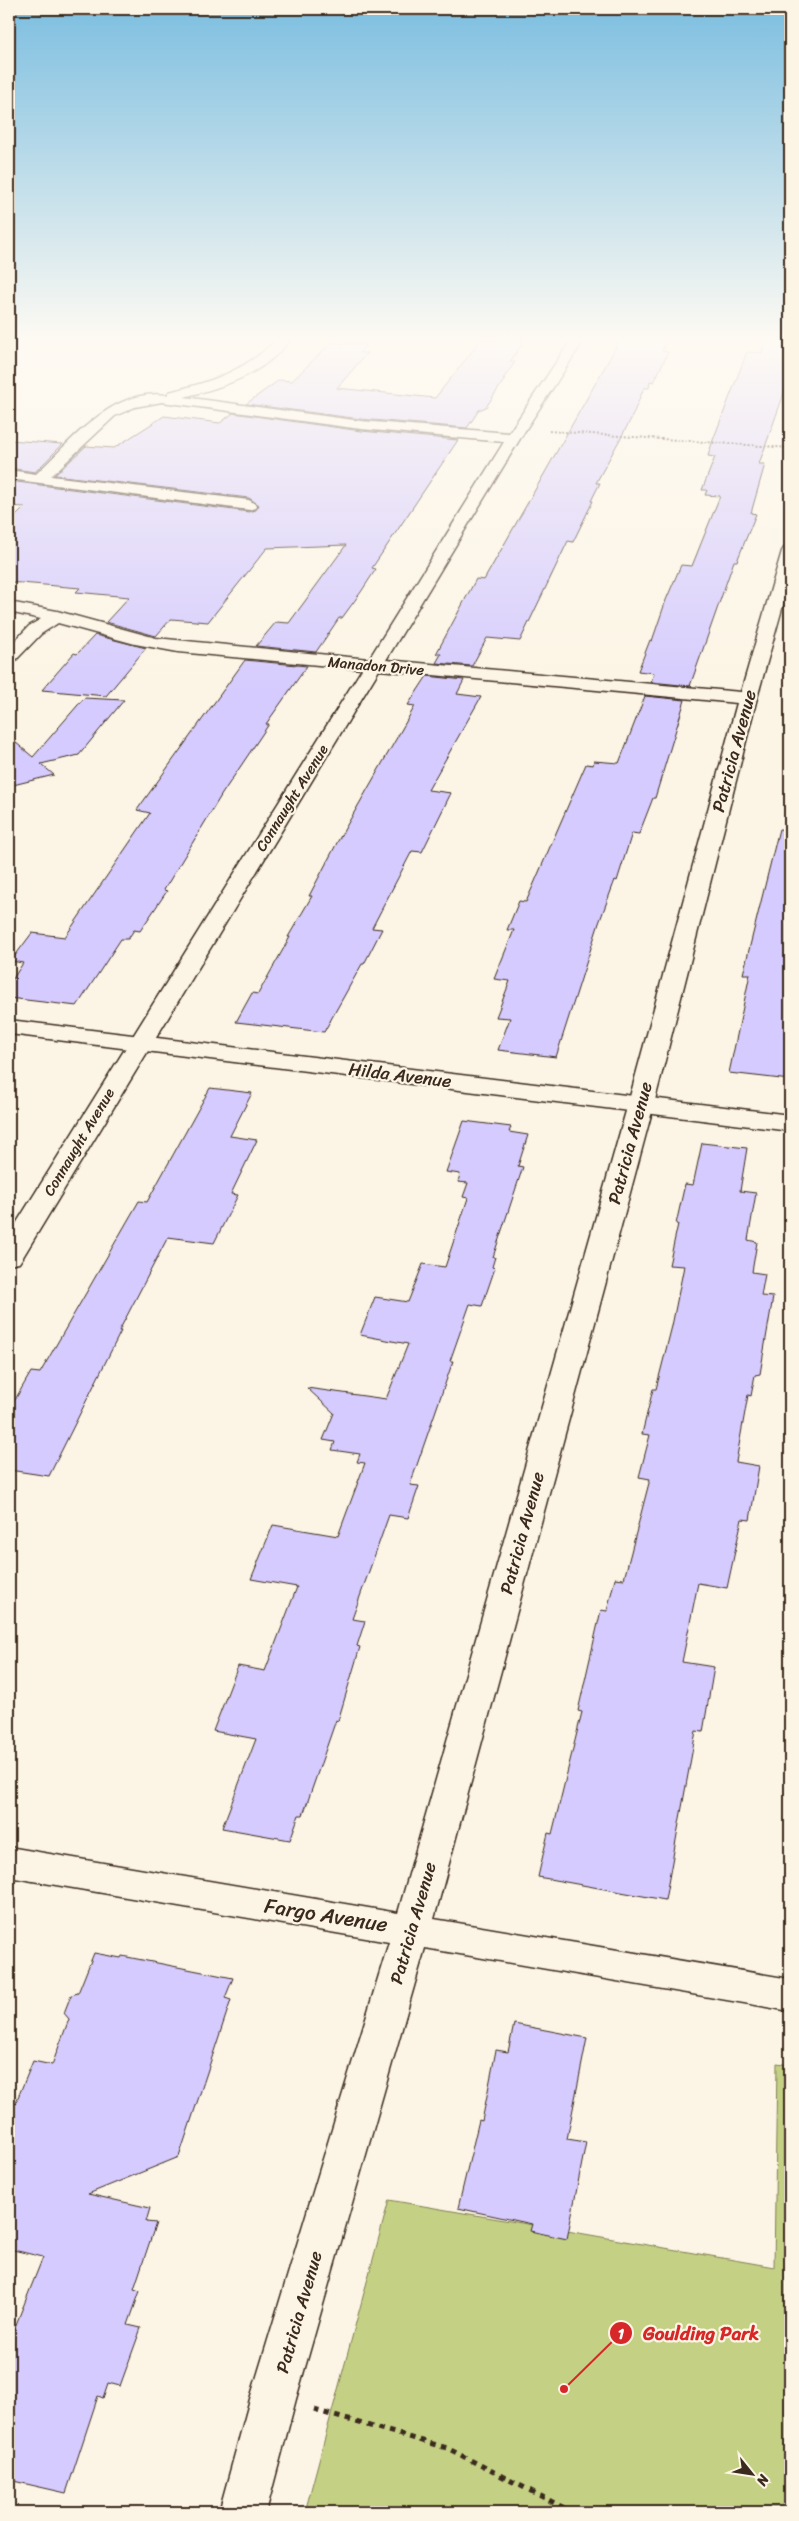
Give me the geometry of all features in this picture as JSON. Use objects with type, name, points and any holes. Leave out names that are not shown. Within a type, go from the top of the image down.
[{"type":"street","points":[[39,479],[62,458]]},
{"type":"street","name":"Connaught Avenue","points":[[9,1257],[501,458]]},
{"type":"street","points":[[9,475],[249,505]]},
{"type":"street","name":"Patricia Avenue","points":[[242,2512],[273,2399],[412,1929],[641,1104],[748,698],[790,551]]},
{"type":"street","name":"Manadon Drive","points":[[9,607],[57,616],[105,633],[158,645],[748,698]]},
{"type":"street","points":[[9,657],[35,630],[57,616]]},
{"type":"street","name":"Hilda Avenue","points":[[9,1028],[790,1123]]},
{"type":"street","name":"Fargo Avenue","points":[[9,1862],[412,1929],[790,1995]]},
{"type":"path","points":[[273,2399],[447,2448],[572,2512]]},
{"type":"green space","points":[[777,2063],[790,2065],[790,2512],[305,2512],[389,2200],[774,2267]]},
{"type":"building","points":[[9,458],[49,458],[35,472],[9,468]]},
{"type":"building","points":[[74,458],[446,458],[372,568],[376,569],[361,592],[342,618],[339,618],[316,652],[256,646],[276,622],[289,623],[346,545],[267,548],[208,622],[171,619],[156,636],[106,622],[129,597],[76,592],[80,588],[9,582],[9,523],[25,507],[9,506],[9,481],[249,512],[256,510],[259,505],[249,498],[55,475]]},
{"type":"building","points":[[553,458],[610,458],[596,483],[600,483],[573,542],[568,541],[520,641],[487,638],[472,666],[436,663],[441,654],[436,654],[476,579],[484,580]]},
{"type":"building","points":[[715,458],[761,458],[759,464],[765,464],[751,513],[756,514],[737,561],[734,561],[690,686],[651,682],[654,673],[638,671],[650,640],[652,641],[666,600],[681,565],[692,566],[720,496],[705,495],[707,490],[702,490]]},
{"type":"building","points":[[95,635],[146,648],[106,696],[42,690],[74,653],[77,654]]},
{"type":"building","points":[[245,660],[307,666],[266,724],[269,724],[222,794],[164,890],[167,891],[140,931],[134,930],[128,939],[121,939],[77,1006],[9,998],[9,985],[23,963],[11,961],[32,933],[65,937],[150,813],[137,810]]},
{"type":"building","points":[[427,676],[464,680],[457,694],[481,697],[428,790],[451,793],[422,852],[412,851],[372,928],[382,929],[364,964],[362,964],[324,1032],[236,1022],[252,993],[258,994],[290,937],[288,937],[312,896],[309,896],[339,839],[415,706],[408,705]]},
{"type":"building","points":[[645,696],[685,700],[655,798],[653,798],[639,834],[632,833],[617,881],[615,880],[599,923],[556,1057],[498,1050],[510,1018],[496,1017],[510,981],[494,979],[514,930],[507,930],[519,901],[526,902],[586,764],[593,765],[594,761],[619,763]]},
{"type":"building","points":[[84,698],[124,700],[79,755],[41,764],[54,775],[9,786],[9,737],[33,757]]},
{"type":"building","points":[[779,829],[790,830],[790,1080],[729,1073],[750,974],[743,974]]},
{"type":"building","points":[[210,1088],[252,1093],[230,1136],[257,1140],[231,1194],[238,1195],[214,1243],[168,1237],[119,1331],[121,1331],[49,1476],[9,1470],[9,1410],[31,1372],[40,1373],[139,1201],[147,1202]]},
{"type":"building","points":[[464,1121],[511,1127],[509,1132],[528,1135],[518,1166],[523,1167],[493,1257],[495,1257],[492,1267],[495,1268],[482,1306],[470,1304],[450,1361],[453,1361],[410,1485],[419,1486],[408,1518],[389,1515],[352,1619],[365,1621],[357,1646],[360,1647],[338,1721],[336,1720],[303,1815],[299,1815],[290,1840],[222,1828],[256,1739],[213,1731],[238,1666],[265,1671],[297,1587],[251,1579],[273,1525],[338,1536],[365,1463],[357,1462],[360,1454],[332,1450],[335,1442],[323,1440],[334,1413],[307,1388],[386,1399],[408,1344],[360,1335],[375,1297],[408,1302],[423,1264],[445,1267],[468,1198],[463,1197],[468,1183],[458,1182],[460,1174],[446,1172]]},
{"type":"building","points":[[702,1143],[747,1148],[740,1191],[756,1193],[748,1240],[757,1242],[752,1272],[765,1274],[761,1296],[773,1297],[760,1374],[755,1375],[751,1396],[748,1395],[736,1462],[759,1466],[750,1520],[742,1519],[727,1588],[698,1583],[682,1662],[714,1667],[703,1732],[696,1731],[665,1900],[538,1877],[548,1833],[552,1834],[582,1712],[578,1711],[601,1610],[607,1611],[615,1578],[624,1579],[650,1479],[639,1477],[650,1435],[642,1434],[672,1326],[684,1266],[669,1265],[678,1224],[676,1224],[685,1184],[693,1185]]},
{"type":"building","points":[[94,1953],[121,1958],[122,1956],[233,1978],[225,1998],[231,2000],[179,2157],[88,2194],[150,2208],[146,2222],[156,2223],[134,2289],[140,2291],[128,2325],[141,2328],[120,2386],[108,2383],[103,2398],[98,2396],[66,2493],[9,2480],[9,2342],[43,2257],[9,2249],[9,2119],[33,2061],[52,2065],[69,2019],[64,2013],[71,1995],[78,1993]]},
{"type":"building","points":[[514,2024],[587,2038],[567,2139],[586,2142],[567,2239],[530,2231],[532,2224],[458,2208],[479,2120],[482,2121],[496,2050],[508,2052]]},
{"type":"place","name":"Goulding Park","points":[[564,2389]]}]
